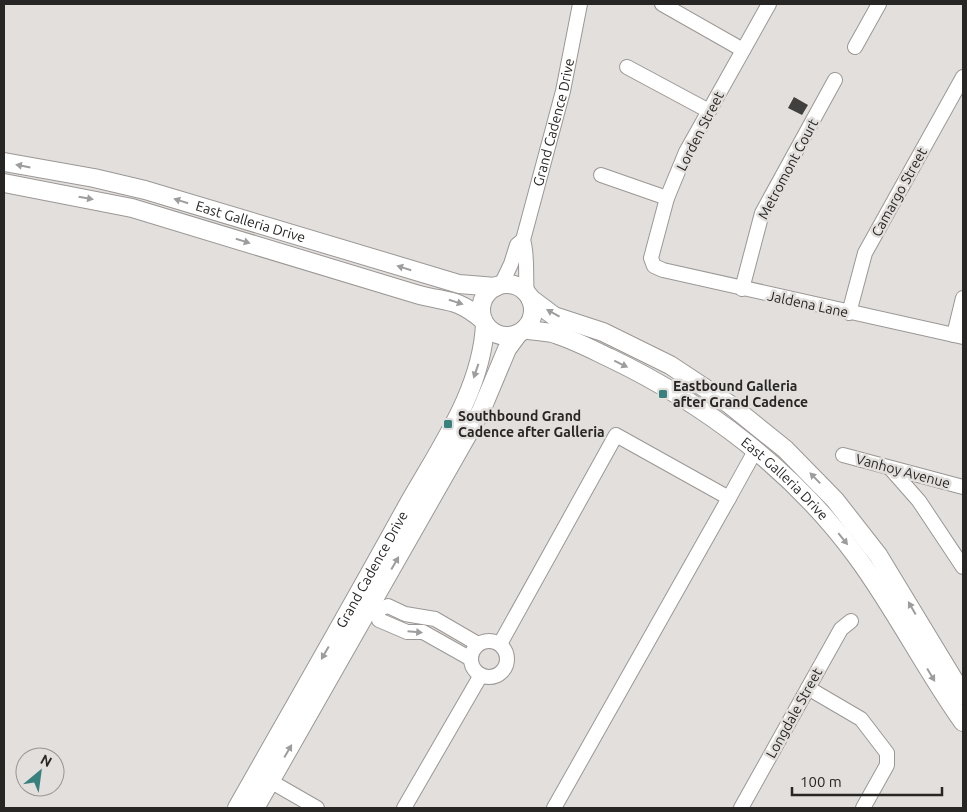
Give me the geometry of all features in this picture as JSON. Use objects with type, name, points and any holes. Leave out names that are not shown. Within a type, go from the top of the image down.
[{"type":"main road","name":"East Galleria Drive","points":[[4,162],[128,186],[459,284],[498,286]]},
{"type":"main road","name":"East Galleria Drive","points":[[4,183],[92,199],[150,213],[416,294],[458,302],[484,322]]},
{"type":"main road","points":[[498,286],[516,286],[529,296],[533,314],[521,332],[503,336],[496,334],[484,322],[481,313],[484,297],[498,286]]},
{"type":"main road","name":"East Galleria Drive","points":[[529,296],[554,316],[603,332],[670,365],[729,404],[785,449],[840,506],[878,555],[963,695]]},
{"type":"main road","name":"Grand Cadence Drive","points":[[237,808],[368,604],[466,398],[484,348],[484,322]]},
{"type":"main road","name":"East Galleria Drive","points":[[521,332],[558,335],[650,378],[702,410],[755,451],[808,500],[856,555],[884,595],[940,690],[963,722]]},
{"type":"main road","name":"Grand Cadence Drive","points":[[255,808],[368,604],[481,411],[506,349],[521,332]]},
{"type":"street","name":"Grand Cadence Drive","points":[[498,286],[511,264],[517,245],[523,240],[563,91],[580,4]]},
{"type":"street","points":[[662,4],[743,50]]},
{"type":"street","name":"Lorden Street","points":[[654,266],[651,258],[668,198],[686,152],[769,4]]},
{"type":"street","points":[[855,47],[879,4]]},
{"type":"street","points":[[627,67],[709,111]]},
{"type":"street","name":"Camargo Street","points":[[849,313],[865,253],[963,77]]},
{"type":"street","name":"Metromont Court","points":[[742,289],[762,213],[835,80]]},
{"type":"street","points":[[601,174],[668,198]]},
{"type":"street","name":"Grand Cadence Drive","points":[[523,240],[526,248],[525,277],[529,296]]},
{"type":"street","name":"Jaldena Lane","points":[[654,266],[663,270],[742,289],[959,336]]},
{"type":"street","points":[[959,336],[963,298]]},
{"type":"street","points":[[500,644],[616,435],[729,498]]},
{"type":"street","points":[[554,808],[755,451]]},
{"type":"street","name":"Vanhoy Avenue","points":[[842,455],[963,487]]},
{"type":"street","points":[[890,467],[924,508],[963,567]]},
{"type":"street","points":[[368,604],[388,606],[405,614],[435,619],[478,644],[489,641],[500,644],[507,654],[505,667],[496,676],[481,675],[474,669],[471,659],[478,644]]},
{"type":"street","points":[[368,604],[379,620],[407,632],[423,632],[471,659]]},
{"type":"street","name":"Longdale Street","points":[[741,808],[841,629],[851,621]]},
{"type":"street","points":[[404,808],[481,675]]},
{"type":"street","points":[[808,688],[861,718],[887,753],[889,761],[863,808]]},
{"type":"street","points":[[270,781],[317,808]]},
{"type":"building","points":[[794,97],[808,105],[802,115],[788,108]]},
{"type":"place","name":"Eastbound Galleria after Grand Cadence","points":[[663,394]]},
{"type":"place","name":"Southbound Grand Cadence after Galleria","points":[[448,424]]}]
